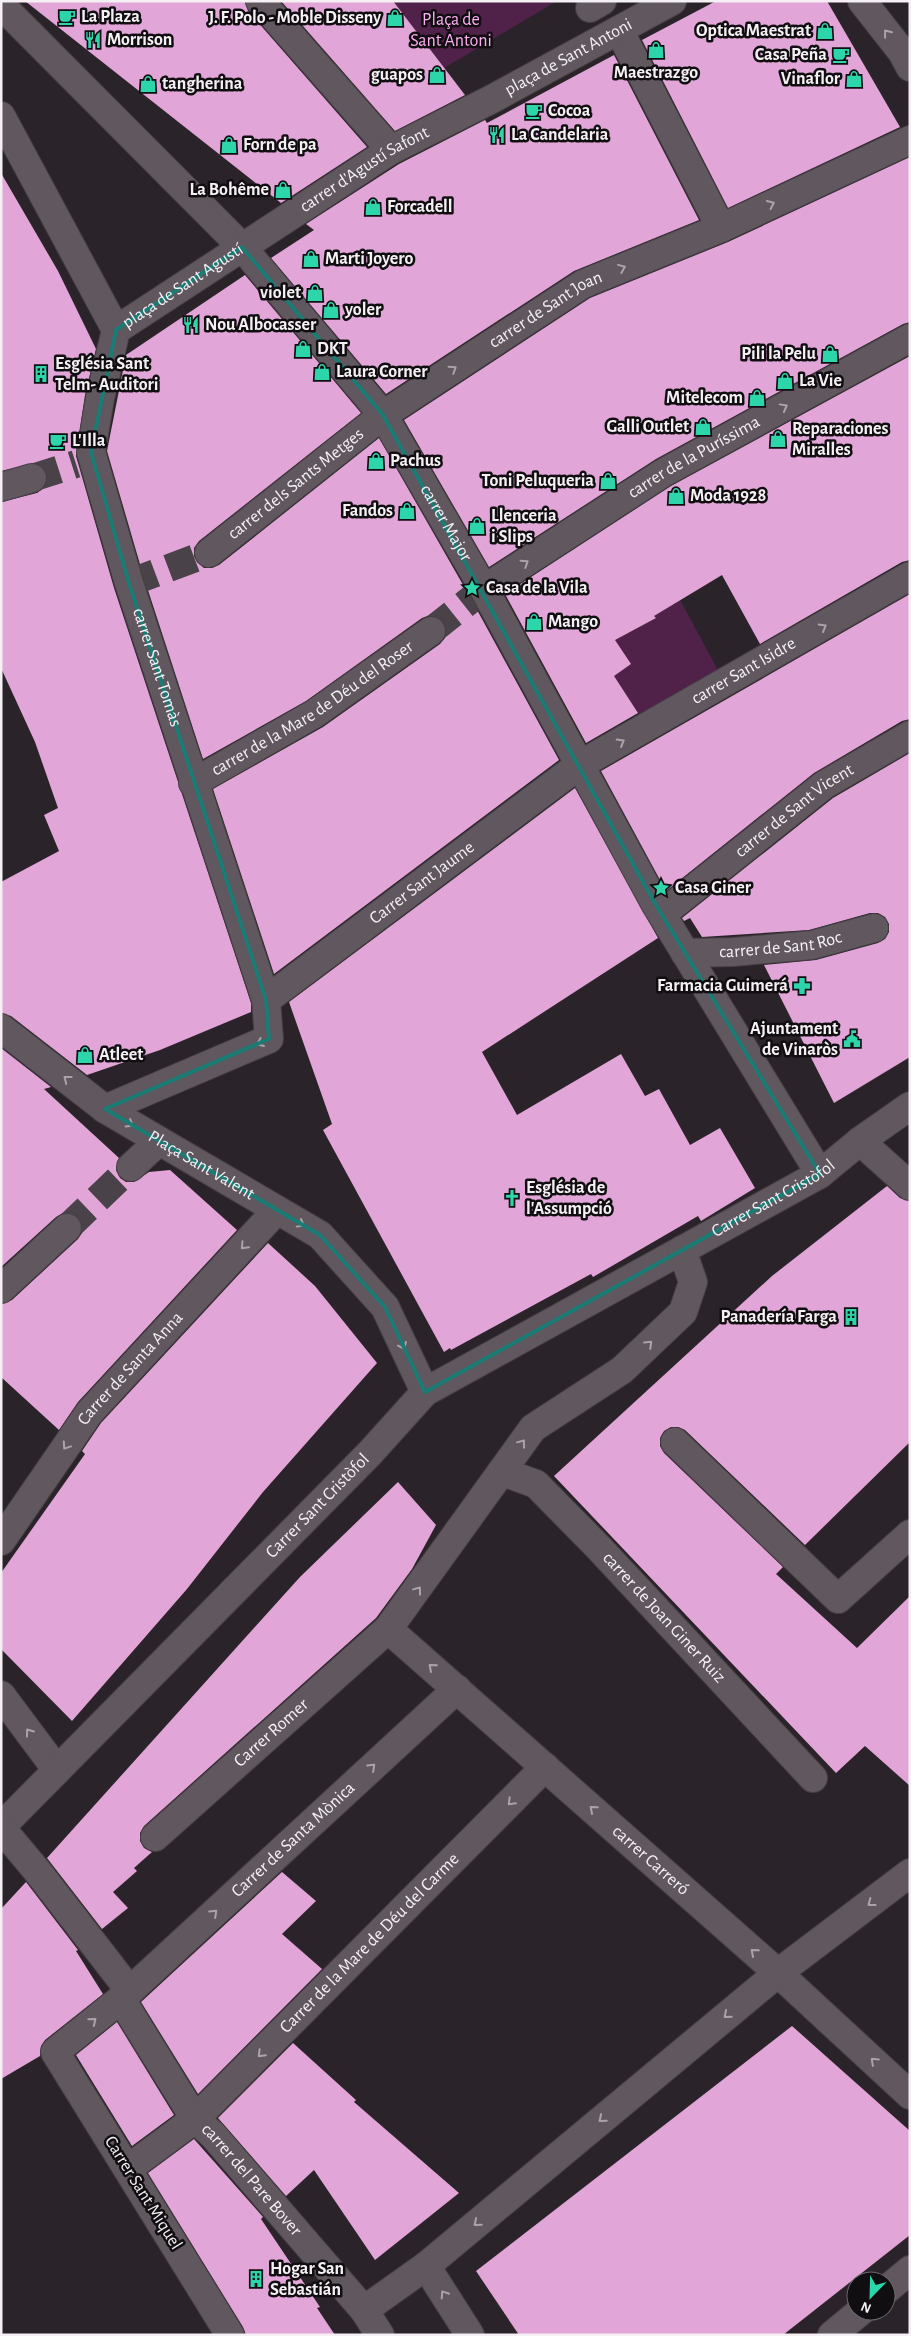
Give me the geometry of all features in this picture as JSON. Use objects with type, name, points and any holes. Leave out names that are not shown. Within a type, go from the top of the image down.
[{"type":"street","points":[[260,1],[391,150]]},
{"type":"street","name":"plaça de Sant Antoni","points":[[492,99],[672,1]]},
{"type":"street","points":[[862,1],[902,52],[910,67]]},
{"type":"street","name":"plaça de Sant Agustí","points":[[1,5],[242,247],[116,330],[1,116]]},
{"type":"street","points":[[619,30],[721,228]]},
{"type":"street","name":"carrer d'Agustí Safont","points":[[242,247],[391,150],[492,99]]},
{"type":"street","name":"carrer de Sant Joan","points":[[383,414],[583,284],[721,228],[910,140]]},
{"type":"street","name":"carrer Major","points":[[242,247],[383,414],[484,589],[578,766],[659,910],[820,1174]]},
{"type":"street","name":"carrer Sant Tomàs","points":[[116,330],[100,398],[91,452],[85,462],[129,583],[266,1000]]},
{"type":"street","name":"carrer de la Puríssima","points":[[484,589],[664,473],[910,338]]},
{"type":"street","name":"carrer dels Sants Metges","points":[[209,553],[383,414]]},
{"type":"street","points":[[1,487],[32,478]]},
{"type":"street","name":"carrer Sant Isidre","points":[[578,766],[910,576]]},
{"type":"street","name":"carrer de la Mare de Déu del Roser","points":[[194,782],[314,714],[431,631]]},
{"type":"street","name":"carrer de Sant Vicent","points":[[659,910],[824,785],[910,735]]},
{"type":"street","name":"Carrer Sant Jaume","points":[[266,1000],[578,766]]},
{"type":"street","name":"carrer de Sant Roc","points":[[685,953],[733,952],[812,945],[874,928]]},
{"type":"street","points":[[105,1109],[269,1039],[266,1000]]},
{"type":"street","name":"Plaça Sant Valent","points":[[1,1028],[105,1109],[320,1234],[385,1307],[426,1392]]},
{"type":"street","name":"Carrer Sant Cristòfol","points":[[1,1828],[363,1460],[426,1392],[820,1174],[910,1106]]},
{"type":"street","points":[[131,1167],[159,1141]]},
{"type":"street","points":[[860,1142],[910,1186]]},
{"type":"street","name":"Carrer de Santa Anna","points":[[1,1541],[89,1413],[277,1210]]},
{"type":"street","points":[[1,1289],[66,1228]]},
{"type":"street","points":[[388,1628],[503,1472],[509,1460],[533,1428],[622,1370],[683,1312],[693,1282],[682,1250]]},
{"type":"street","points":[[675,1442],[838,1599],[910,1534]]},
{"type":"street","name":"carrer de Joan Giner Ruiz","points":[[503,1472],[536,1484],[599,1548],[812,1778]]},
{"type":"street","name":"carrer Carreró","points":[[388,1628],[778,1973],[910,2094]]},
{"type":"street","name":"Carrer Romer","points":[[155,1837],[388,1628]]},
{"type":"street","name":"Carrer de Santa Mònica","points":[[55,2052],[126,1995],[457,1689]]},
{"type":"street","points":[[1,1694],[57,1770]]},
{"type":"street","name":"Carrer de la Mare de Déu del Carme","points":[[128,2168],[196,2119],[545,1767]]},
{"type":"street","points":[[1,1828],[38,1872],[126,1995],[196,2119]]},
{"type":"street","points":[[364,2310],[426,2266],[778,1973],[910,1873]]},
{"type":"street","name":"Carrer Sant Miquel","points":[[55,2052],[230,2335]]},
{"type":"street","name":"carrer del Pare Bover","points":[[196,2119],[213,2135],[364,2310],[380,2335]]},
{"type":"street","points":[[426,2266],[470,2335]]},
{"type":"street","points":[[896,2282],[910,2270]]},
{"type":"street","points":[[832,2335],[849,2321]]},
{"type":"highlighted area","points":[[242,247],[383,415],[656,905],[820,1174],[425,1392],[385,1307],[320,1235],[105,1109],[269,1039],[266,1000],[129,583],[91,452],[116,330]]},
{"type":"green space","name":"Plaça de Sant Antoni","points":[[393,1],[557,1],[444,68]]},
{"type":"green space","points":[[680,600],[719,672],[641,717],[613,676],[615,640],[655,618],[654,616]]},
{"type":"building","points":[[25,1],[245,1],[248,11],[367,147],[281,203]]},
{"type":"building","points":[[281,1],[393,1],[465,95],[395,131]]},
{"type":"building","points":[[716,1],[827,1],[900,127],[728,208],[642,40]]},
{"type":"building","points":[[614,55],[699,220],[574,271],[386,394],[271,258],[314,230],[306,224],[399,164],[485,120],[487,123]]},
{"type":"building","points":[[910,157],[910,322],[903,324],[656,459],[489,567],[404,420],[590,298],[728,242]]},
{"type":"building","points":[[1,173],[58,271],[96,349],[85,395],[76,456],[114,588],[251,1003],[251,1012],[160,1050],[87,1075],[11,1016],[1,1013],[1,882],[59,851],[44,815],[58,808],[35,742],[1,668],[1,502],[37,493],[44,488],[47,481],[47,473],[43,467],[35,463],[1,471]]},
{"type":"building","points":[[245,275],[361,413],[199,541],[194,548],[194,556],[197,562],[204,568],[212,568],[219,565],[379,438],[470,597],[559,760],[274,974],[213,789],[323,727],[440,644],[445,638],[447,630],[444,622],[438,617],[430,615],[422,618],[306,701],[203,759],[144,578],[107,451],[126,355]]},
{"type":"building","points":[[910,356],[910,560],[902,562],[760,644],[722,575],[654,616],[656,618],[615,640],[631,664],[614,676],[638,713],[586,743],[505,594],[671,486]]},
{"type":"building","points":[[910,594],[910,719],[902,721],[814,773],[666,891],[601,771]]},
{"type":"building","points":[[910,753],[910,1057],[834,1103],[764,965],[816,960],[878,943],[885,939],[889,932],[889,924],[885,917],[878,913],[870,913],[809,930],[702,937],[690,918],[684,921],[682,918],[833,798]]},
{"type":"building","points":[[575,788],[658,938],[482,1052],[517,1115],[621,1054],[645,1096],[659,1089],[690,1145],[720,1128],[755,1188],[701,1221],[698,1216],[593,1277],[591,1274],[451,1350],[450,1348],[444,1352],[323,1130],[332,1124],[289,1002]]},
{"type":"building","points":[[1,1048],[51,1087],[44,1089],[119,1158],[116,1170],[120,1178],[126,1182],[134,1182],[149,1172],[170,1170],[237,1230],[78,1402],[59,1430],[1,1377],[1,1304],[12,1300],[78,1239],[82,1233],[82,1225],[78,1217],[71,1213],[63,1213],[56,1217],[1,1267]]},
{"type":"building","points":[[887,1186],[900,1198],[910,1201],[910,1442],[805,1545],[685,1430],[671,1427],[664,1431],[660,1438],[660,1446],[664,1453],[783,1567],[776,1574],[857,1648],[910,1596],[910,1786],[865,1746],[836,1773],[554,1476],[772,1276]]},
{"type":"building","points":[[268,1243],[315,1286],[377,1363],[263,1492],[187,1589],[72,1721],[1,1649],[1,1573],[85,1454],[82,1451],[101,1423]]},
{"type":"building","points":[[398,1482],[436,1525],[412,1569],[376,1618],[144,1826],[140,1833],[140,1841],[144,1848],[152,1852],[134,1868],[137,1871],[113,1892],[128,1908],[102,1929],[47,1858],[300,1577]]},
{"type":"building","points":[[282,1872],[316,1901],[282,1934],[322,1969],[198,2094],[141,2002]]},
{"type":"building","points":[[26,1882],[78,1950],[76,1951],[103,1994],[45,2040],[41,2046],[40,2056],[1,2079],[1,1909]]},
{"type":"building","points":[[117,2022],[174,2115],[132,2146],[76,2055]]},
{"type":"building","points":[[792,2026],[910,2131],[910,2235],[864,2271],[846,2271],[846,2285],[783,2335],[519,2335],[476,2271]]},
{"type":"building","points":[[293,2043],[356,2100],[354,2102],[459,2193],[375,2260],[314,2170],[286,2196],[218,2118]]},
{"type":"building","points":[[194,2139],[263,2217],[261,2219],[320,2307],[317,2308],[335,2335],[246,2335],[243,2327],[148,2173]]},
{"type":"tunnel","points":[[32,478],[76,464]]},
{"type":"tunnel","points":[[129,583],[209,553]]},
{"type":"tunnel","points":[[431,631],[484,589]]},
{"type":"tunnel","points":[[67,1228],[131,1167]]},
{"type":"place","name":"La Plaza","points":[[67,17]]},
{"type":"place","name":"J. F. Polo - Moble Disseny","points":[[395,18]]},
{"type":"place","name":"Optica Maestrat","points":[[825,31]]},
{"type":"place","name":"Morrison","points":[[93,40]]},
{"type":"place","name":"Maestrazgo","points":[[656,50]]},
{"type":"place","name":"Casa Peña","points":[[841,55]]},
{"type":"place","name":"guapos","points":[[437,75]]},
{"type":"place","name":"Vinaflor","points":[[854,79]]},
{"type":"place","name":"tangherina","points":[[148,84]]},
{"type":"place","name":"Cocoa","points":[[534,111]]},
{"type":"place","name":"La Candelaria","points":[[497,135]]},
{"type":"place","name":"Forn de pa","points":[[229,145]]},
{"type":"place","name":"La Bohême","points":[[283,190]]},
{"type":"place","name":"Forcadell","points":[[373,207]]},
{"type":"place","name":"Marti Joyero","points":[[311,259]]},
{"type":"place","name":"violet","points":[[315,293]]},
{"type":"place","name":"yoler","points":[[331,310]]},
{"type":"place","name":"Nou Albocasser","points":[[191,325]]},
{"type":"place","name":"DKT","points":[[303,349]]},
{"type":"place","name":"Pili la Pelu","points":[[830,354]]},
{"type":"place","name":"Laura Corner","points":[[322,372]]},
{"type":"place","name":"Església Sant Telm- Auditori","points":[[41,374]]},
{"type":"place","name":"La Vie","points":[[785,381]]},
{"type":"place","name":"Mitelecom","points":[[757,398]]},
{"type":"place","name":"Galli Outlet","points":[[703,427]]},
{"type":"place","name":"Reparaciones Miralles","points":[[778,439]]},
{"type":"place","name":"L'Illa","points":[[58,441]]},
{"type":"place","name":"Pachus","points":[[376,461]]},
{"type":"place","name":"Toni Peluqueria","points":[[608,481]]},
{"type":"place","name":"Moda 1928","points":[[676,496]]},
{"type":"place","name":"Fandos","points":[[407,511]]},
{"type":"place","name":"Llenceria i Slips","points":[[477,526]]},
{"type":"place","name":"Casa de la Vila","points":[[472,588]]},
{"type":"place","name":"Mango","points":[[534,622]]},
{"type":"place","name":"Casa Giner","points":[[661,888]]},
{"type":"place","name":"Farmacia Guimerá","points":[[802,986]]},
{"type":"place","name":"Ajuntament de Vinaròs","points":[[852,1039]]},
{"type":"place","name":"Atleet","points":[[85,1055]]},
{"type":"place","name":"Església de l'Assumpció","points":[[512,1198]]},
{"type":"place","name":"Panadería Farga","points":[[851,1317]]},
{"type":"place","name":"Hogar San Sebastián","points":[[256,2279]]}]
